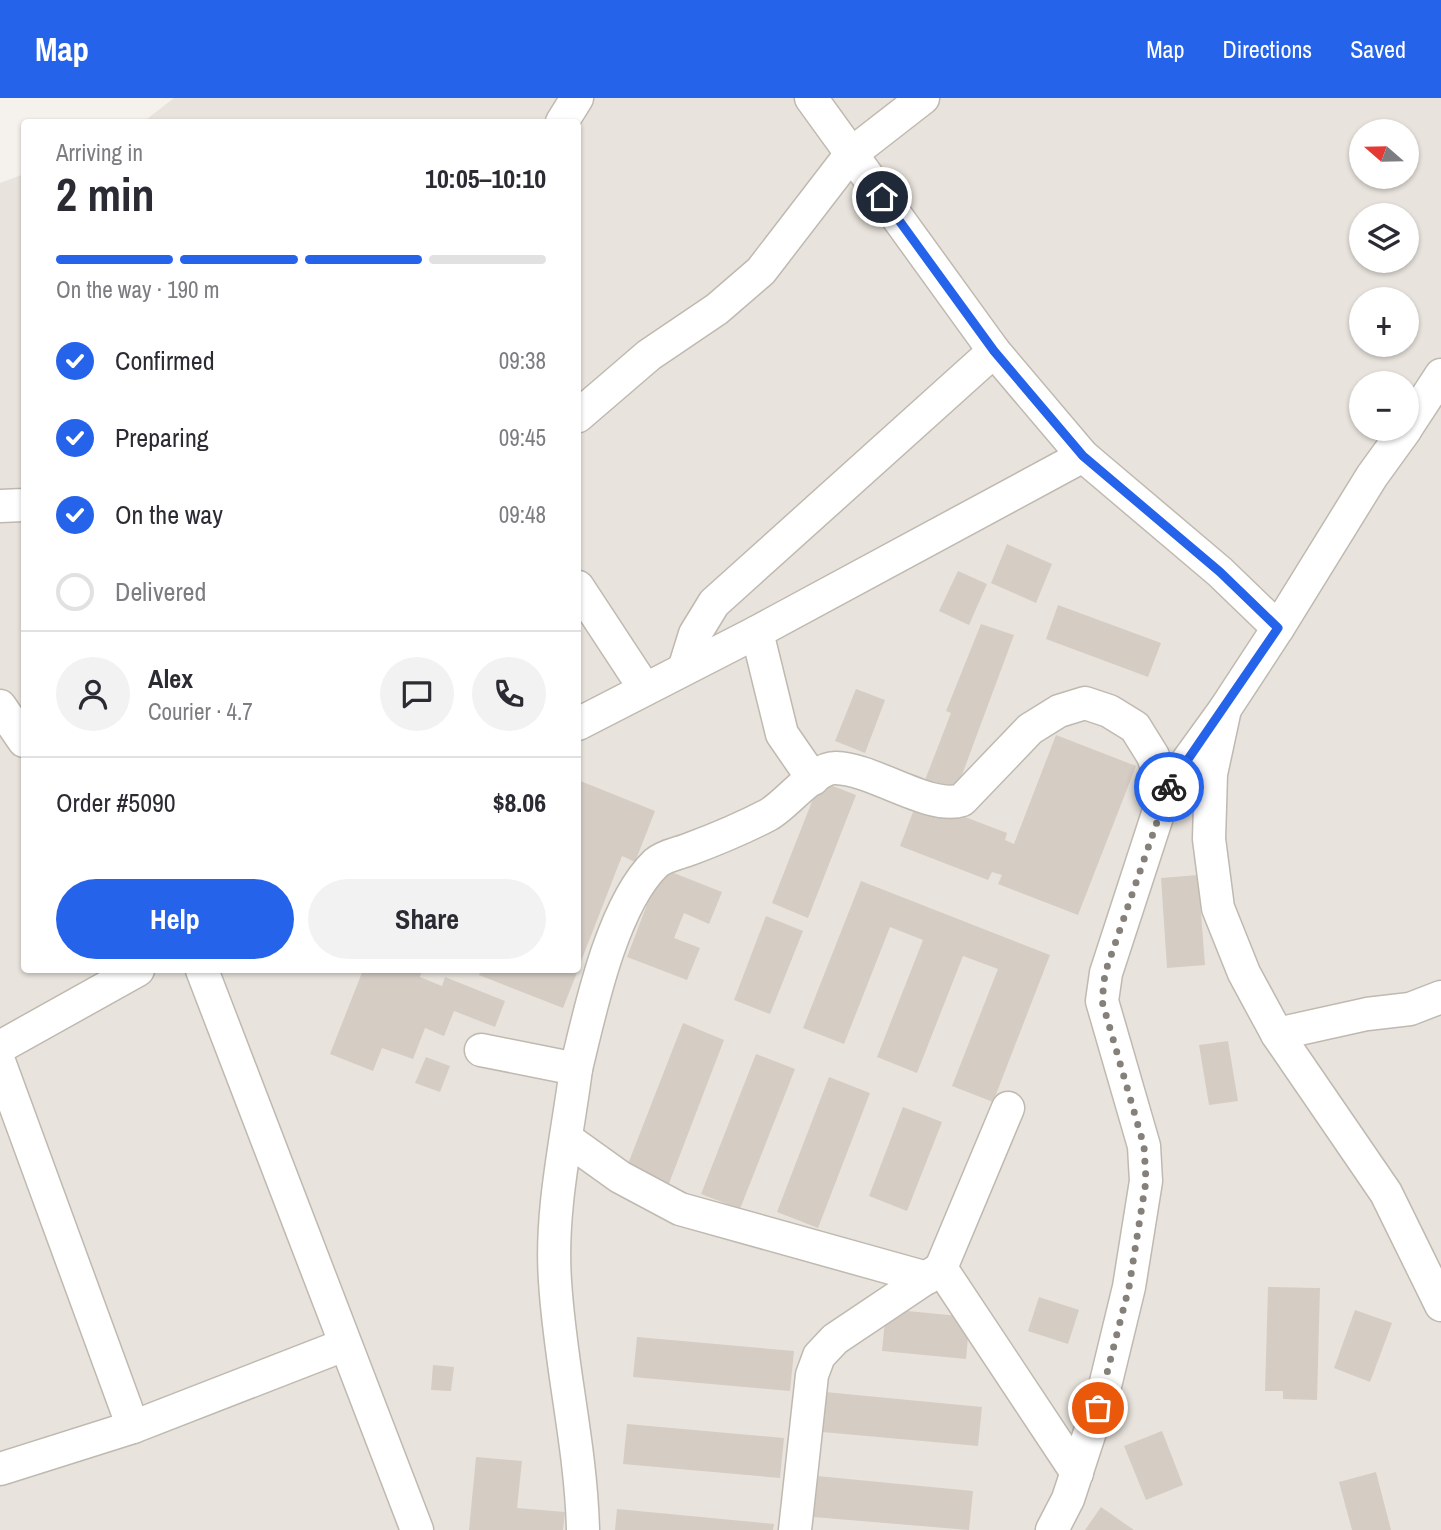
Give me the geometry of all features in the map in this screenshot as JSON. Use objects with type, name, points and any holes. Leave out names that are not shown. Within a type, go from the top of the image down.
[{"type":"street","points":[[564,119],[577,98]]},
{"type":"street","points":[[811,98],[994,351],[1083,456],[1220,572],[1278,628]]},
{"type":"street","points":[[581,413],[649,355],[717,309],[761,271],[850,154],[923,98]]},
{"type":"street","points":[[685,666],[695,634],[714,603],[994,351]]},
{"type":"street","points":[[1419,409],[1441,375]]},
{"type":"street","points":[[1052,1530],[1077,1473],[1105,1387],[1120,1324],[1146,1181],[1144,1146],[1102,1001],[1105,973],[1165,792],[1278,628],[1372,476],[1398,441]]},
{"type":"street","points":[[581,722],[685,666],[757,632],[1083,456]]},
{"type":"street","points":[[0,506],[21,505]]},
{"type":"street","points":[[581,592],[645,690]]},
{"type":"street","points":[[757,632],[782,734],[813,779]]},
{"type":"street","points":[[583,1530],[582,1485],[555,1281],[556,1207],[576,1069],[614,936],[635,893],[657,862],[771,813],[824,768],[840,768],[890,781],[931,799],[950,804],[962,800],[1030,729],[1059,711],[1085,703],[1109,711],[1135,727],[1153,756],[1165,792]]},
{"type":"street","points":[[0,706],[21,737]]},
{"type":"street","points":[[1224,709],[1210,787],[1209,839],[1218,908],[1244,972],[1277,1034],[1387,1193],[1441,1305]]},
{"type":"street","points":[[0,1047],[133,973]]},
{"type":"street","points":[[203,973],[416,1530]]},
{"type":"street","points":[[1277,1034],[1367,1014],[1410,1009],[1441,997]]},
{"type":"street","points":[[481,1050],[576,1069]]},
{"type":"street","points":[[0,1064],[133,1427]]},
{"type":"street","points":[[794,1530],[813,1375],[819,1356],[835,1339],[934,1273],[1008,1108]]},
{"type":"street","points":[[567,1139],[620,1177],[680,1209],[934,1273],[1077,1473]]},
{"type":"street","points":[[0,1469],[133,1427],[344,1345]]},
{"type":"shaded area","points":[[174,98],[1441,98],[1441,1530],[0,1530],[0,183],[21,175],[21,973],[581,973],[581,119],[147,119]]},
{"type":"building","points":[[1007,544],[1052,564],[1036,603],[991,583]]},
{"type":"building","points":[[958,571],[987,584],[969,625],[939,611]]},
{"type":"building","points":[[1058,605],[1161,643],[1148,677],[1046,639]]},
{"type":"building","points":[[981,624],[1014,635],[956,791],[925,780],[951,713],[946,711]]},
{"type":"building","points":[[856,689],[885,700],[865,753],[835,741]]},
{"type":"building","points":[[1056,735],[1136,766],[1078,915],[998,884],[1002,875],[992,872],[988,880],[900,846],[918,799],[1007,833],[1005,840],[1014,844]]},
{"type":"building","points":[[581,781],[655,811],[635,862],[622,856],[581,961]]},
{"type":"building","points":[[820,781],[856,795],[808,918],[772,903]]},
{"type":"building","points":[[661,868],[722,892],[709,924],[684,913],[674,938],[700,948],[687,980],[627,957]]},
{"type":"building","points":[[1198,875],[1205,965],[1167,968],[1161,878]]},
{"type":"building","points":[[861,881],[1050,955],[993,1102],[952,1086],[998,969],[963,956],[917,1073],[877,1057],[923,940],[890,927],[844,1044],[803,1028]]},
{"type":"building","points":[[766,916],[803,931],[770,1014],[734,1000]]},
{"type":"building","points":[[362,973],[421,973],[420,977],[442,986],[445,977],[505,1001],[495,1027],[454,1011],[444,1036],[425,1028],[413,1059],[382,1048],[373,1071],[330,1054]]},
{"type":"building","points":[[480,973],[577,973],[563,1008],[479,975]]},
{"type":"building","points":[[683,1023],[724,1040],[668,1186],[626,1169]]},
{"type":"building","points":[[1228,1041],[1238,1101],[1209,1105],[1199,1045]]},
{"type":"building","points":[[756,1054],[795,1069],[740,1209],[701,1194]]},
{"type":"building","points":[[426,1057],[450,1066],[440,1092],[415,1083]]},
{"type":"building","points":[[829,1077],[870,1093],[818,1228],[777,1212]]},
{"type":"building","points":[[903,1107],[942,1122],[907,1211],[869,1196]]},
{"type":"building","points":[[1268,1287],[1320,1288],[1317,1400],[1283,1399],[1283,1391],[1265,1391]]},
{"type":"building","points":[[1039,1297],[1079,1310],[1068,1344],[1028,1331]]},
{"type":"building","points":[[886,1309],[970,1317],[966,1359],[882,1351]]},
{"type":"building","points":[[1355,1310],[1392,1323],[1370,1382],[1334,1368]]},
{"type":"building","points":[[637,1337],[794,1351],[790,1391],[633,1377]]},
{"type":"building","points":[[433,1365],[454,1367],[451,1391],[431,1390]]},
{"type":"building","points":[[825,1392],[982,1407],[978,1446],[822,1432]]},
{"type":"building","points":[[627,1424],[784,1438],[780,1478],[623,1464]]},
{"type":"building","points":[[1162,1431],[1183,1485],[1146,1500],[1124,1446]]},
{"type":"building","points":[[476,1457],[522,1461],[517,1508],[565,1512],[563,1530],[469,1530]]},
{"type":"building","points":[[1376,1472],[1391,1530],[1352,1530],[1339,1482]]},
{"type":"building","points":[[817,1476],[973,1491],[969,1530],[813,1517]]},
{"type":"building","points":[[1101,1507],[1134,1530],[1085,1530]]},
{"type":"building","points":[[617,1509],[774,1524],[773,1530],[615,1530]]},
{"type":"way so far","points":[[1098,1408],[1129,1287],[1146,1181],[1144,1146],[1102,1001],[1105,973],[1165,792],[1169,787]]},
{"type":"route","points":[[882,197],[994,351],[1083,456],[1174,536],[1220,572],[1278,628],[1169,787]]}]
